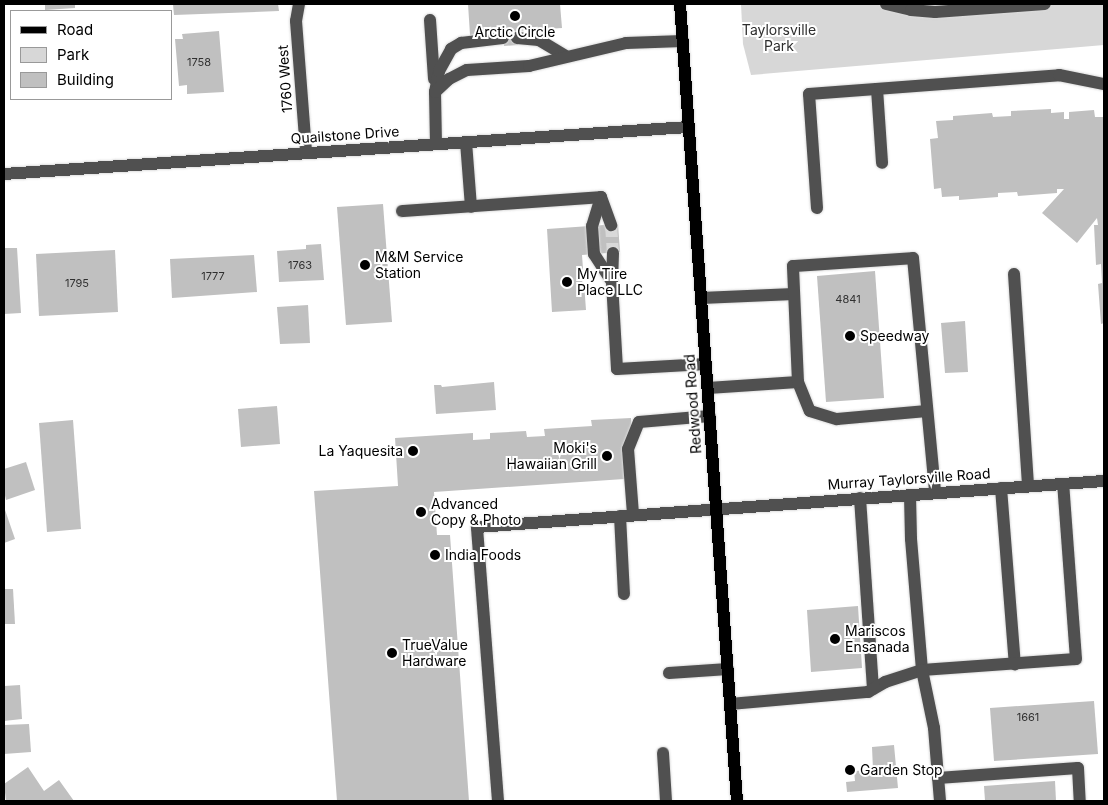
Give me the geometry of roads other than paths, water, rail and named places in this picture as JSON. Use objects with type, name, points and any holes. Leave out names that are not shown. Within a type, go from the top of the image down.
[{"type":"main road","name":"Redwood Road","points":[[680,4],[737,801]]},
{"type":"street","name":"1760 West","points":[[299,4],[296,21],[306,152]]},
{"type":"street","points":[[886,4],[911,10],[935,12],[1045,4]]},
{"type":"street","points":[[430,20],[435,92],[436,144]]},
{"type":"street","points":[[435,92],[439,71],[451,49],[461,43],[504,38]]},
{"type":"street","points":[[517,38],[539,40],[566,56]]},
{"type":"street","points":[[435,92],[449,79],[467,70],[529,66],[626,43],[683,41]]},
{"type":"street","points":[[817,208],[809,94],[1059,75],[1104,84]]},
{"type":"street","points":[[877,89],[882,163]]},
{"type":"street","name":"Quailstone Drive","points":[[4,174],[688,127]]},
{"type":"street","points":[[466,142],[472,207]]},
{"type":"street","points":[[402,212],[601,197]]},
{"type":"street","points":[[601,197],[611,225]]},
{"type":"street","points":[[601,197],[592,226],[594,254],[612,282]]},
{"type":"street","points":[[613,253],[612,282],[617,369],[706,364]]},
{"type":"street","points":[[927,412],[837,419],[810,410],[798,382],[792,266],[913,258],[935,492]]},
{"type":"street","points":[[1014,274],[1028,485]]},
{"type":"street","points":[[701,298],[794,294]]},
{"type":"street","points":[[708,388],[798,382]]},
{"type":"street","points":[[633,514],[628,477],[628,448],[639,422],[710,416]]},
{"type":"street","name":"Murray Taylorsville Road","points":[[498,801],[477,527],[1028,485],[1104,481]]},
{"type":"street","points":[[730,704],[868,692],[885,682],[922,670],[1076,659],[1063,484]]},
{"type":"street","points":[[1001,488],[1014,664]]},
{"type":"street","points":[[910,494],[911,539],[922,670],[934,728],[940,801]]},
{"type":"street","points":[[860,498],[874,689]]},
{"type":"street","points":[[620,516],[624,594]]},
{"type":"street","points":[[668,673],[728,669]]},
{"type":"street","points":[[663,753],[666,801]]},
{"type":"street","points":[[938,778],[1078,768],[1080,801]]},
{"type":"tunnel","points":[[611,225],[613,253]]},
{"type":"place","name":"Arctic Circle","points":[[515,16]]},
{"type":"place","name":"M&M Service Station","points":[[365,265]]},
{"type":"place","name":"My Tire Place LLC","points":[[567,282]]},
{"type":"place","name":"Speedway","points":[[850,336]]},
{"type":"place","name":"La Yaquesita","points":[[413,451]]},
{"type":"place","name":"Moki's Hawaiian Grill","points":[[607,456]]},
{"type":"place","name":"Advanced Copy & Photo","points":[[421,512]]},
{"type":"place","name":"India Foods","points":[[435,555]]},
{"type":"place","name":"Mariscos Ensanada","points":[[835,639]]},
{"type":"place","name":"TrueValue Hardware","points":[[392,653]]},
{"type":"place","name":"Garden Stop","points":[[850,770]]},
{"type":"park label","name":"Taylorsville Park","points":[[779,38]]}]
